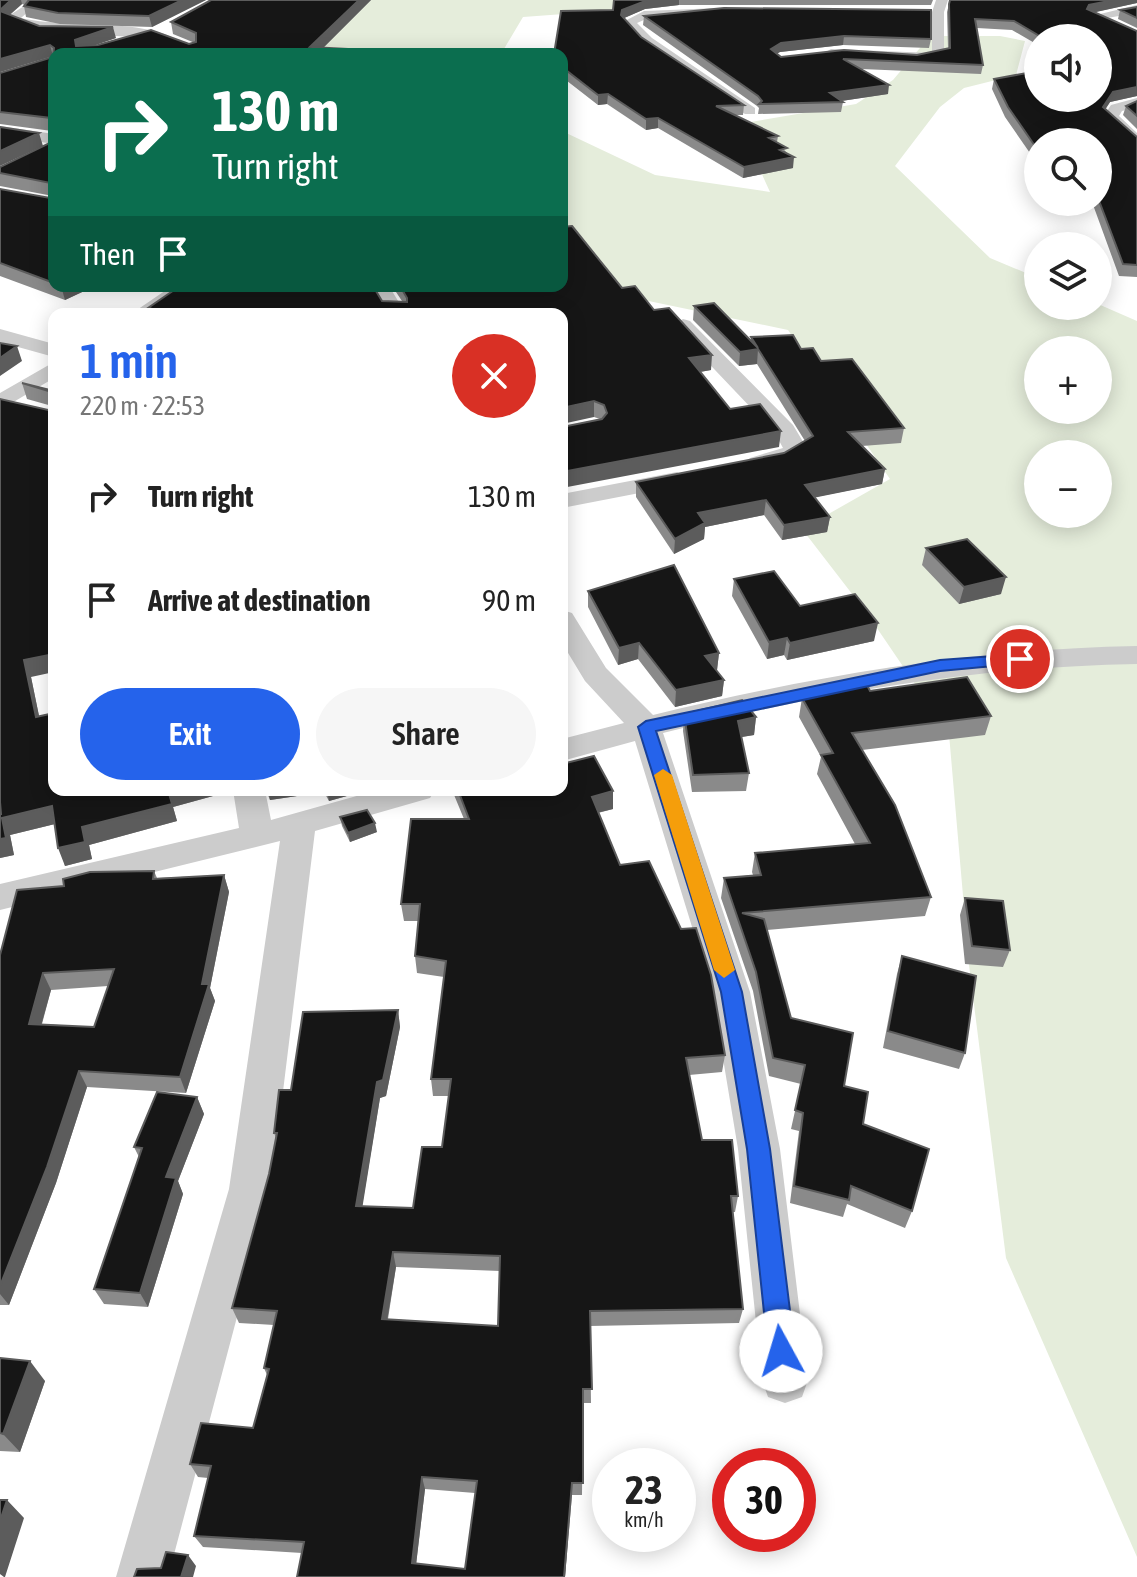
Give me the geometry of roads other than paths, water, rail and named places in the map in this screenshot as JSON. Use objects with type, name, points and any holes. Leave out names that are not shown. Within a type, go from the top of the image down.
[{"type":"street","points":[[812,56],[864,51],[915,57],[939,55],[940,6],[923,12]]},
{"type":"street","points":[[1137,9],[1094,17],[1137,36]]},
{"type":"street","points":[[24,10],[11,20],[45,28],[154,34],[187,48]]},
{"type":"street","points":[[737,10],[644,15],[629,22],[647,41],[750,111]]},
{"type":"street","points":[[109,47],[174,27]]},
{"type":"street","points":[[1137,102],[1116,108],[1111,117],[1137,141]]},
{"type":"street","points":[[0,131],[48,138]]},
{"type":"street","points":[[35,157],[48,151]]},
{"type":"street","points":[[151,308],[176,292]]},
{"type":"street","points":[[681,323],[785,430],[796,450],[781,458],[734,467]]},
{"type":"street","points":[[0,335],[48,349]]},
{"type":"street","points":[[1,403],[48,372]]},
{"type":"street","points":[[1,403],[28,409]]},
{"type":"street","points":[[568,500],[703,473]]},
{"type":"street","points":[[568,629],[595,674],[646,727],[731,992],[759,1149],[785,1380]]},
{"type":"street","points":[[568,748],[646,727],[940,666],[1137,655]]},
{"type":"street","points":[[250,796],[257,835]]},
{"type":"street","points":[[0,897],[257,835],[398,796]]},
{"type":"street","points":[[142,1577],[250,1189],[299,824]]}]
